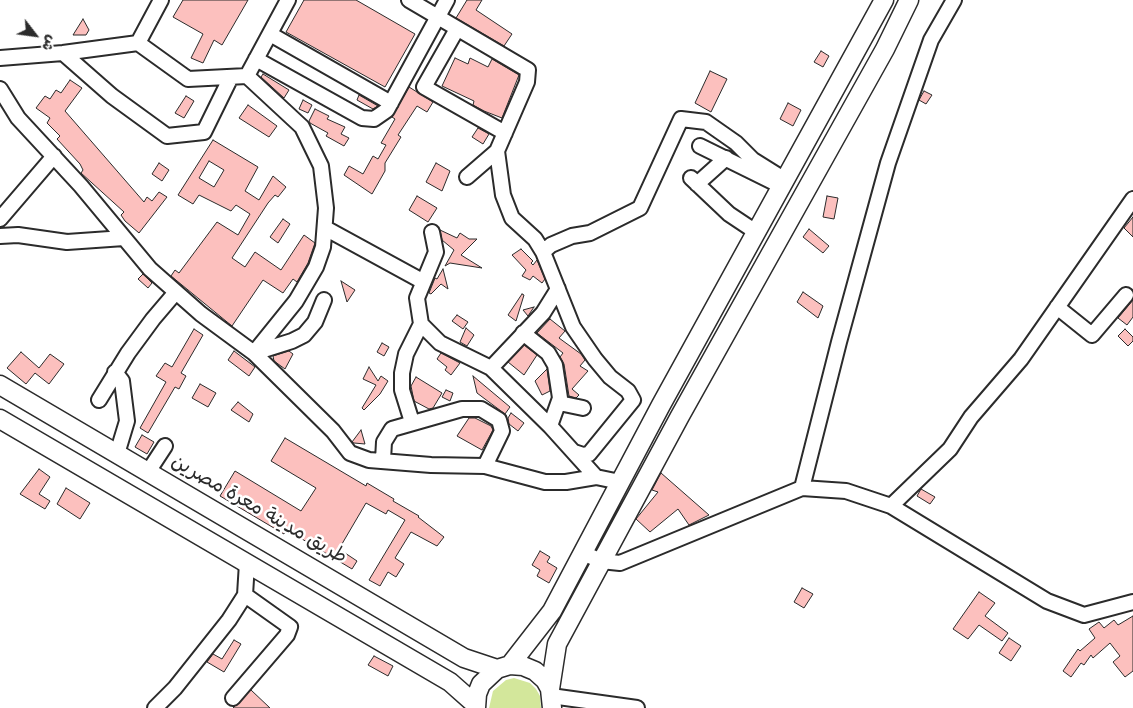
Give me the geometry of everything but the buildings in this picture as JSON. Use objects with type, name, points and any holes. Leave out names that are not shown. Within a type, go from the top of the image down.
[{"type":"main road","points":[[476,707],[481,684],[503,667],[552,611],[620,482],[884,0]]},
{"type":"main road","points":[[553,701],[557,644],[884,49],[908,0]]},
{"type":"main road","name":"طريق مدينة معرة مصرين","points":[[0,385],[464,658],[503,667],[523,666],[535,671],[553,701]]},
{"type":"main road","points":[[0,419],[450,682],[476,707]]},
{"type":"street","points":[[138,43],[161,0]]},
{"type":"street","points":[[247,76],[288,0]]},
{"type":"street","points":[[409,0],[528,70],[527,82],[498,151],[503,195],[512,218],[534,239],[543,252],[573,326],[589,351],[610,377],[632,395],[633,400],[589,454],[583,455],[574,452]]},
{"type":"street","points":[[256,59],[366,120],[379,118],[391,103],[447,0]]},
{"type":"street","points":[[802,488],[838,342],[888,163],[931,40],[954,0]]},
{"type":"street","points":[[457,28],[424,87],[505,133]]},
{"type":"street","points":[[270,34],[391,103]]},
{"type":"street","points":[[0,58],[63,53],[138,43],[188,79],[247,76],[302,127],[321,166],[326,208],[323,247],[316,267],[296,301],[254,353]]},
{"type":"street","points":[[63,53],[112,96],[167,136],[204,132],[231,77]]},
{"type":"street","points":[[0,89],[18,118],[54,156],[150,269],[201,314],[254,353],[332,431],[350,452],[368,460],[430,465],[485,466],[545,482],[566,482],[596,477],[620,482]]},
{"type":"street","points":[[543,252],[552,245],[572,236],[590,233],[640,208],[682,119],[706,122],[736,143],[753,160],[783,183]]},
{"type":"street","points":[[700,146],[783,183]]},
{"type":"street","points":[[468,177],[498,151]]},
{"type":"street","points":[[0,219],[30,181],[54,156]]},
{"type":"street","points":[[726,158],[694,181],[729,214],[756,232]]},
{"type":"street","points":[[891,506],[950,449],[971,417],[1021,359],[1133,199]]},
{"type":"street","points":[[325,228],[422,281]]},
{"type":"street","points":[[412,422],[402,390],[402,373],[406,354],[421,324],[417,298],[422,281],[433,264],[436,252],[432,232]]},
{"type":"street","points":[[0,236],[18,235],[67,242],[124,238]]},
{"type":"street","points":[[491,368],[542,313],[558,289]]},
{"type":"street","points":[[99,400],[115,372],[153,319],[176,292]]},
{"type":"street","points":[[1057,307],[1092,335],[1126,295]]},
{"type":"street","points":[[254,353],[292,341],[304,335],[315,322],[324,300]]},
{"type":"street","points":[[421,324],[440,343],[491,368],[550,426],[596,477]]},
{"type":"street","points":[[523,333],[552,359],[557,371],[560,403],[550,426]]},
{"type":"street","points":[[115,372],[122,381],[127,421],[117,454]]},
{"type":"street","points":[[560,403],[583,408]]},
{"type":"street","points":[[383,460],[384,442],[392,429],[462,409],[481,409],[499,420],[502,431],[485,466]]},
{"type":"street","points":[[148,472],[165,446]]},
{"type":"street","points":[[583,554],[601,561],[613,563],[626,561],[802,488],[846,491],[891,506],[1047,601],[1084,615],[1133,602]]},
{"type":"street","points":[[155,708],[175,688],[229,620],[245,594],[247,563]]},
{"type":"street","points":[[233,698],[287,635],[290,627],[245,594]]},
{"type":"street","points":[[553,701],[637,708]]},
{"type":"green space","points":[[514,678],[530,683],[536,689],[540,696],[541,708],[489,708],[493,691],[506,680]]}]
